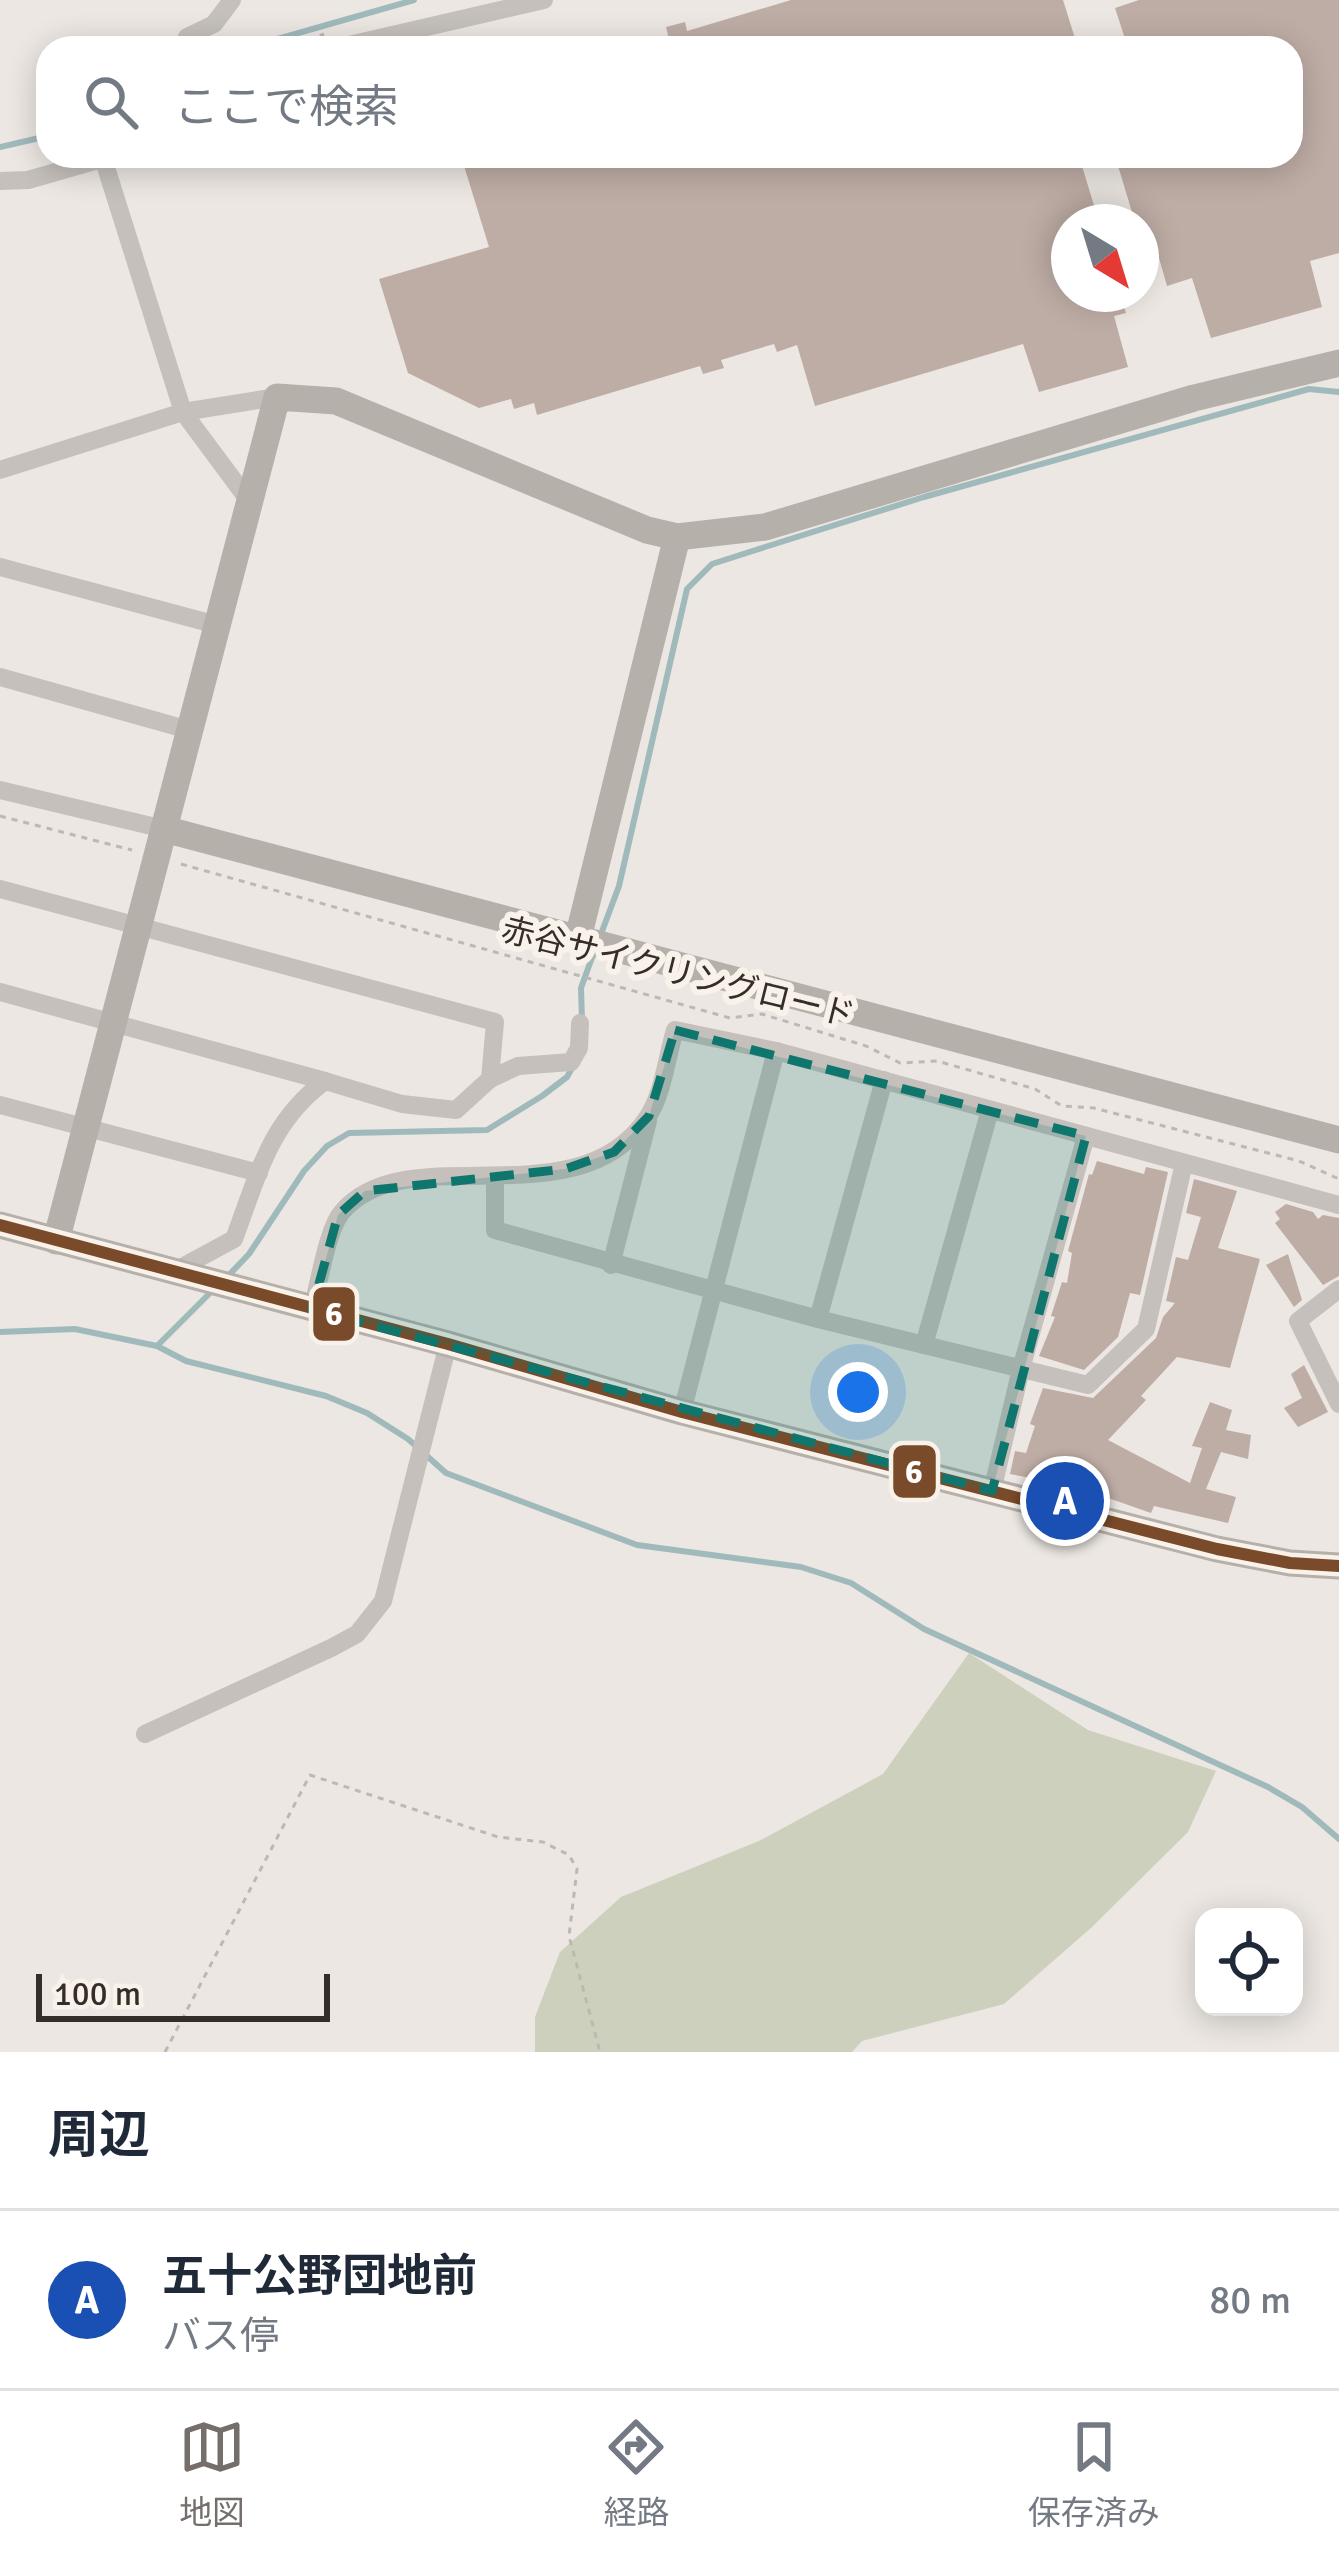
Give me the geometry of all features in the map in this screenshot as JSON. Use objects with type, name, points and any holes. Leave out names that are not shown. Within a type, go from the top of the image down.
[{"type":"street","points":[[189,36],[214,24],[232,0]]},
{"type":"street","points":[[388,36],[544,0]]},
{"type":"street","points":[[0,181],[28,180],[74,168]]},
{"type":"street","points":[[111,168],[183,412],[249,501]]},
{"type":"street","points":[[0,470],[183,412],[277,397],[336,401],[647,530],[677,537],[765,527],[1194,398],[1339,363]]},
{"type":"street","points":[[56,1241],[277,397]]},
{"type":"street","points":[[578,938],[677,537]]},
{"type":"street","points":[[2,574],[217,625]]},
{"type":"street","points":[[0,677],[189,730]]},
{"type":"street","points":[[0,790],[164,829],[1339,1140]]},
{"type":"street","points":[[0,889],[495,1022],[490,1079]]},
{"type":"street","points":[[0,992],[402,1104],[456,1110],[490,1079],[518,1066],[572,1062],[579,1048],[580,1023]]},
{"type":"street","points":[[611,1265],[676,1030],[776,1051],[1339,1205]]},
{"type":"street","points":[[682,1412],[776,1051]]},
{"type":"street","points":[[173,1272],[234,1239],[274,1132],[299,1100],[325,1081]]},
{"type":"street","points":[[818,1319],[884,1081]]},
{"type":"street","points":[[0,1105],[259,1173]]},
{"type":"street","points":[[924,1345],[990,1110]]},
{"type":"street","points":[[312,1309],[338,1215],[365,1190],[410,1179],[494,1178],[565,1169],[614,1152],[649,1116]]},
{"type":"street","points":[[992,1491],[1086,1136]]},
{"type":"street","points":[[494,1178],[495,1230],[818,1319],[1088,1384],[1146,1328],[1184,1162]]},
{"type":"street","points":[[0,1225],[448,1344],[682,1412],[1217,1549],[1290,1563],[1339,1566]]},
{"type":"street","points":[[1339,1289],[1298,1321],[1339,1405]]},
{"type":"street","points":[[145,1734],[332,1648],[370,1621],[383,1601],[448,1344]]},
{"type":"path","name":"赤谷サイクリングロード","points":[[0,816],[730,1018],[762,1014],[866,1046],[900,1063],[937,1061],[1035,1090],[1062,1106],[1094,1108],[1299,1161],[1339,1179]]},
{"type":"path","points":[[165,2052],[310,1775],[498,1837],[543,1842],[569,1855],[577,1869],[568,1936],[600,2052]]},
{"type":"highlighted area","points":[[675,1030],[1086,1136],[992,1491],[312,1309],[338,1215],[365,1191],[565,1169],[614,1152],[649,1116]]},
{"type":"green space","points":[[969,1653],[1088,1730],[1216,1771],[1188,1832],[1092,1927],[1004,2004],[862,2041],[852,2052],[535,2052],[535,2017],[560,1952],[621,1897],[759,1841],[883,1774]]},
{"type":"building","points":[[791,0],[1063,0],[1074,36],[668,36],[666,27],[685,22],[687,31]]},
{"type":"building","points":[[1139,0],[1339,0],[1339,253],[1310,261],[1322,307],[1211,338],[1192,278],[1167,286],[1159,258],[1159,204],[1130,204],[1119,168],[1303,168],[1303,36],[1124,36],[1115,8]]},
{"type":"building","points":[[465,168],[1083,168],[1094,204],[1051,204],[1051,312],[1126,312],[1114,316],[1128,367],[1039,392],[1023,344],[815,406],[797,345],[777,352],[774,344],[721,360],[724,368],[703,374],[700,366],[537,415],[534,403],[514,409],[511,399],[479,408],[408,373],[379,279],[489,247]]},
{"type":"building","points":[[1097,1161],[1144,1174],[1146,1167],[1168,1172],[1140,1295],[1130,1293],[1118,1337],[1084,1370],[1039,1356],[1055,1317],[1051,1316],[1062,1282],[1067,1283],[1072,1253],[1068,1251],[1089,1174]]},
{"type":"building","points":[[1194,1179],[1237,1191],[1218,1248],[1260,1259],[1230,1368],[1177,1357],[1141,1396],[1146,1400],[1108,1440],[1190,1483],[1202,1448],[1192,1446],[1210,1402],[1232,1410],[1226,1430],[1251,1435],[1248,1459],[1221,1452],[1206,1489],[1236,1497],[1228,1523],[1154,1506],[1151,1513],[1074,1486],[1010,1474],[1015,1451],[1026,1453],[1043,1388],[1093,1398],[1156,1338],[1163,1317],[1175,1303],[1166,1301],[1176,1257],[1188,1260],[1201,1217],[1186,1213]]},
{"type":"building","points":[[1286,1204],[1313,1212],[1318,1219],[1323,1215],[1339,1218],[1339,1276],[1323,1285],[1275,1223],[1280,1219],[1275,1212]]},
{"type":"building","points":[[1288,1254],[1302,1300],[1294,1307],[1266,1265]]},
{"type":"building","points":[[1304,1365],[1328,1412],[1298,1427],[1284,1408],[1302,1398],[1291,1374]]},
{"type":"waterway","points":[[288,36],[414,0]]},
{"type":"waterway","points":[[0,147],[36,139]]},
{"type":"waterway","points":[[601,934],[619,886],[687,589],[712,564],[924,497],[1309,389],[1339,392]]},
{"type":"waterway","points":[[582,1020],[581,988],[594,952]]},
{"type":"waterway","points":[[228,1276],[327,1146],[349,1133],[487,1130],[542,1096],[567,1077],[573,1066]]},
{"type":"waterway","points":[[157,1346],[214,1289]]},
{"type":"waterway","points":[[0,1332],[75,1329],[157,1346],[186,1361],[326,1396],[367,1413],[408,1439],[446,1473],[637,1545],[801,1567],[851,1583],[924,1629],[1268,1787],[1302,1807],[1339,1839]]},
{"type":"transit line","name":"6","points":[[0,1225],[448,1344],[682,1412],[1217,1549],[1290,1563],[1339,1566]]},
{"type":"place","name":"五十公野団地前","points":[[1065,1501]]}]
